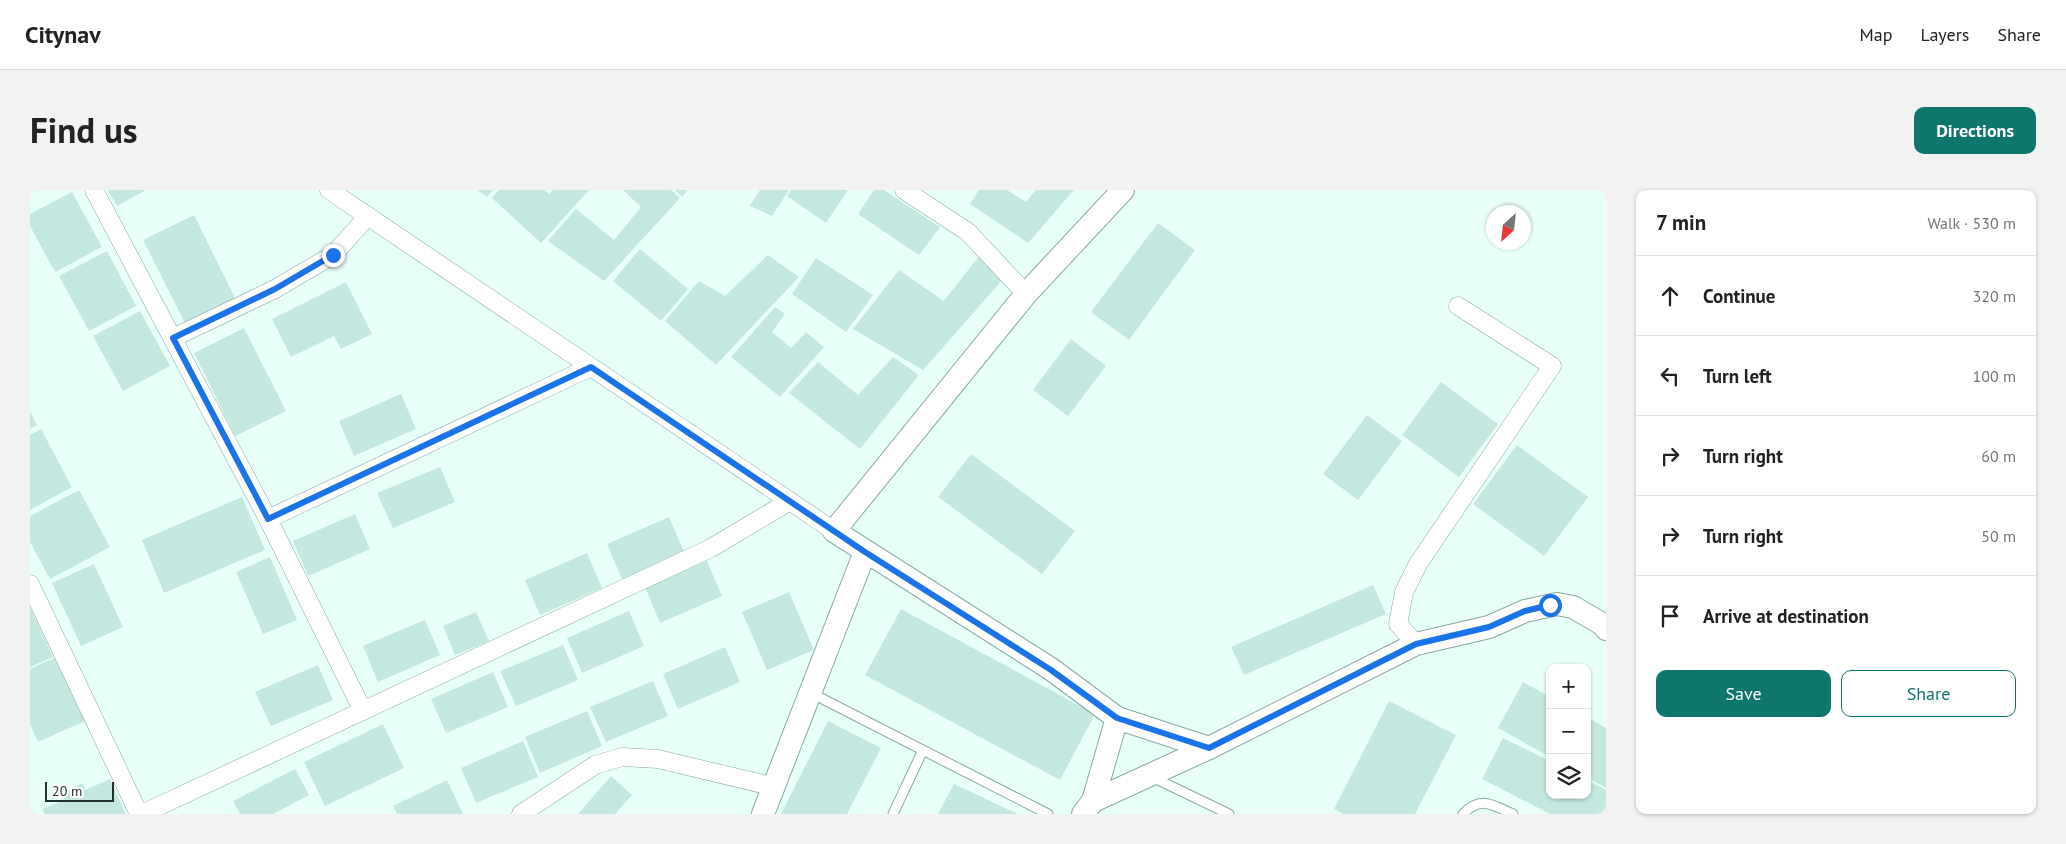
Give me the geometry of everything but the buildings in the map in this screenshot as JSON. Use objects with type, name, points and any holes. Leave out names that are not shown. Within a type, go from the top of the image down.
[{"type":"street","points":[[94,190],[268,519],[363,711]]},
{"type":"street","points":[[329,190],[865,552],[1051,670],[1117,718],[1209,748]]},
{"type":"street","points":[[904,190],[968,232],[1026,294]]},
{"type":"street","points":[[834,531],[1026,294],[1123,190]]},
{"type":"street","points":[[173,338],[275,289],[333,255],[368,216]]},
{"type":"street","points":[[1416,644],[1398,624],[1407,585],[1418,564],[1552,366],[1458,306]]},
{"type":"street","points":[[268,519],[591,367]]},
{"type":"street","points":[[30,584],[140,814],[711,548],[790,501]]},
{"type":"street","points":[[763,814],[865,552]]},
{"type":"street","points":[[1088,807],[1416,644],[1489,627],[1525,611],[1557,604],[1573,607],[1602,624],[1606,629]]},
{"type":"street","points":[[1088,807],[1117,718]]},
{"type":"street","points":[[521,814],[594,765],[622,757],[658,759],[774,788]]},
{"type":"lane","points":[[811,693],[1048,814]]},
{"type":"lane","points":[[893,814],[923,750]]},
{"type":"lane","points":[[1149,776],[1228,814]]},
{"type":"lane","points":[[1463,814],[1472,805],[1488,802],[1513,814]]},
{"type":"route","points":[[333,255],[275,289],[173,338],[268,519],[591,367],[865,552],[1051,670],[1117,718],[1209,748],[1416,644],[1489,627],[1525,611],[1550,605]]}]
